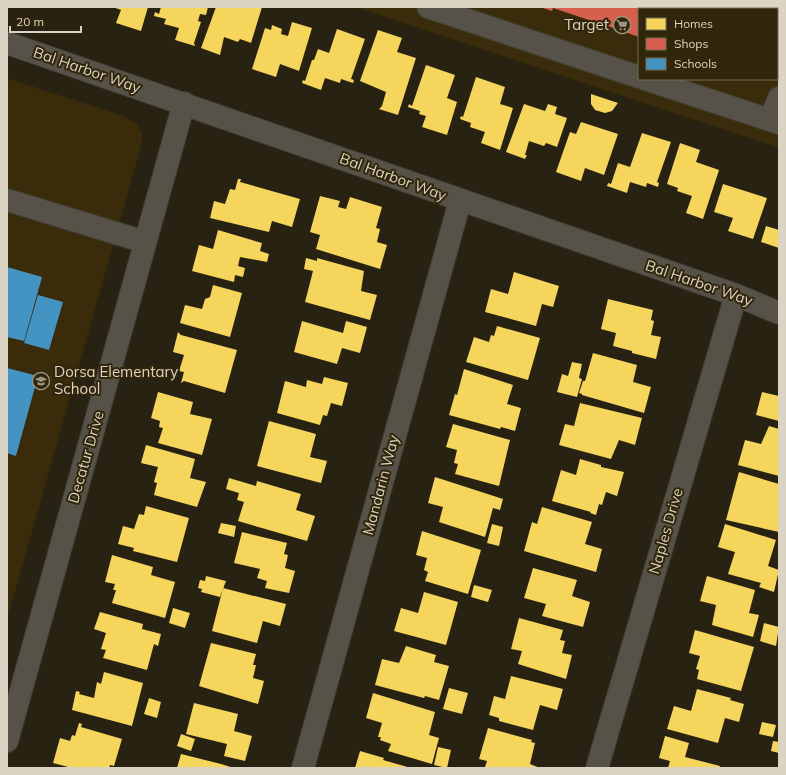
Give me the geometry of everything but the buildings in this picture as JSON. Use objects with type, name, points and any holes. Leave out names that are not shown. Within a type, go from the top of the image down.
[{"type":"street","points":[[428,7],[638,77]]},
{"type":"street","name":"Bal Harbor Way","points":[[7,43],[184,103],[460,201],[736,295],[779,312]]},
{"type":"street","points":[[648,80],[775,122],[779,98]]},
{"type":"street","name":"Decatur Drive","points":[[7,741],[184,103]]},
{"type":"street","points":[[7,200],[146,242]]},
{"type":"street","name":"Mandarin Way","points":[[303,768],[460,201]]},
{"type":"street","name":"Naples Drive","points":[[597,768],[736,295]]},
{"type":"shaded area","points":[[355,7],[779,7],[779,148]]},
{"type":"shaded area","name":"Dorsa Elementary School","points":[[7,78],[123,116],[136,123],[142,134],[142,143],[7,620]]},
{"type":"place","name":"Target","points":[[622,25]]},
{"type":"place","name":"Dorsa Elementary School","points":[[41,381]]}]
